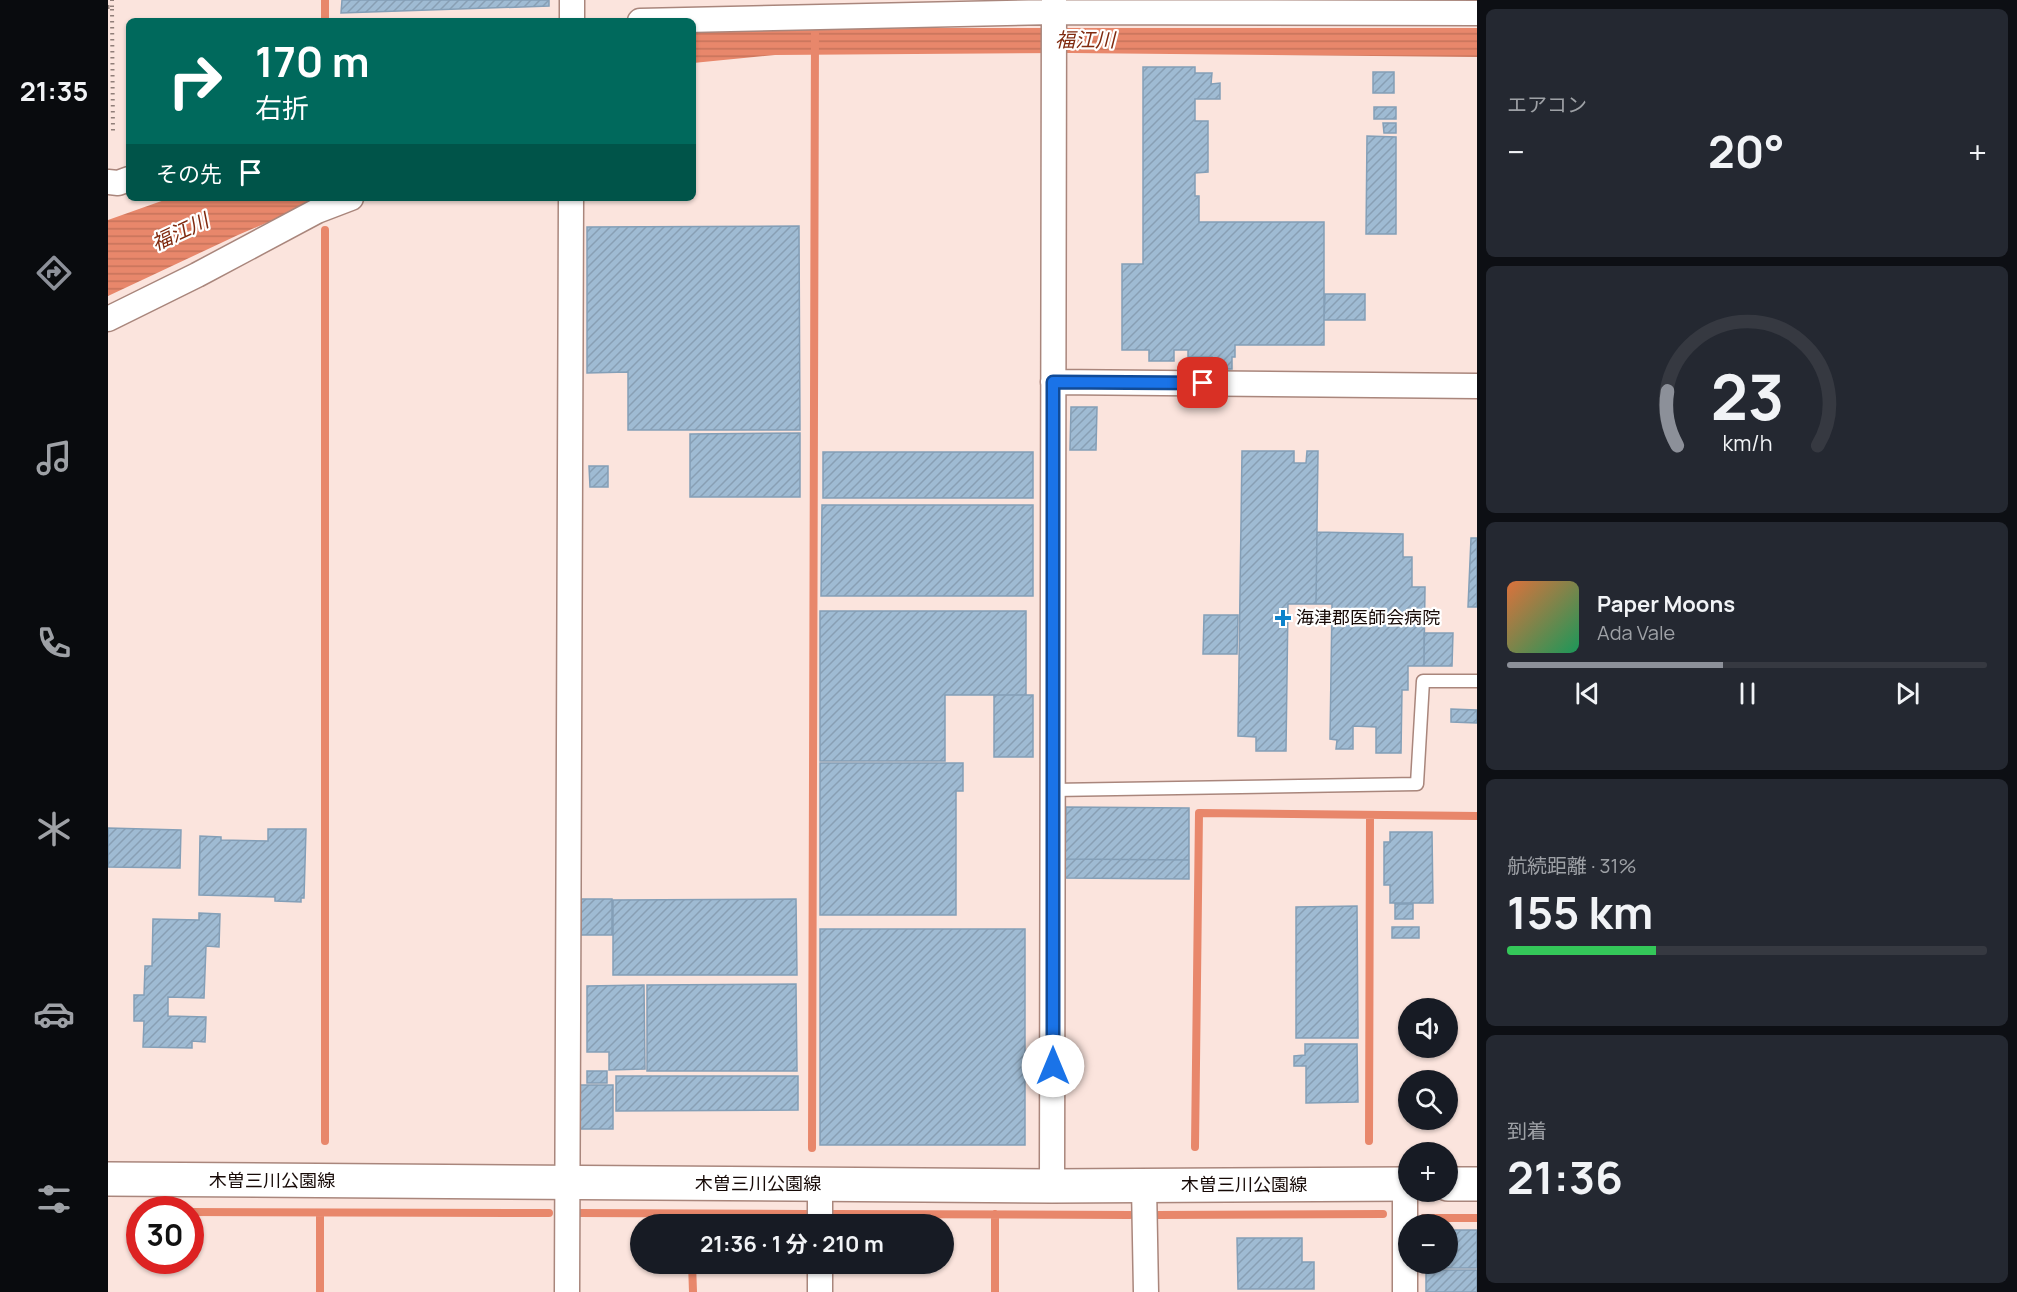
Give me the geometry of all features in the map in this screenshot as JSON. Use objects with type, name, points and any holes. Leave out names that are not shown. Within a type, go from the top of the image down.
[{"type":"main road","name":"木曽三川公園線","points":[[108,1179],[1052,1186],[1398,1184]]},
{"type":"main road","points":[[1458,1184],[1477,1184]]},
{"type":"street","points":[[572,0],[572,18]]},
{"type":"street","points":[[1052,1186],[1054,12]]},
{"type":"street","points":[[696,20],[1054,12],[1477,13]]},
{"type":"street","points":[[108,182],[118,183],[126,180]]},
{"type":"street","points":[[108,320],[317,211],[343,201]]},
{"type":"street","points":[[567,1292],[571,201]]},
{"type":"street","points":[[1053,382],[1477,386]]},
{"type":"street","points":[[820,1185],[820,1214]]},
{"type":"street","points":[[1144,1186],[1146,1292]]},
{"type":"street","points":[[1405,1292],[1407,1202]]},
{"type":"street","points":[[820,1274],[820,1292]]},
{"type":"lane","points":[[1053,790],[1417,784],[1423,681],[1477,681]]},
{"type":"path","points":[[112,0],[110,7],[113,133]]},
{"type":"water","name":"福江川","points":[[912,28],[1477,28],[1477,57],[1071,53],[775,55],[696,63],[696,32]]},
{"type":"water","name":"福江川","points":[[162,201],[318,201],[238,235],[108,296],[108,220]]},
{"type":"building","points":[[342,0],[549,0],[549,6],[341,13]]},
{"type":"building","points":[[1143,67],[1195,67],[1195,73],[1212,73],[1211,84],[1220,83],[1220,99],[1195,99],[1195,121],[1208,121],[1208,172],[1195,173],[1195,196],[1199,196],[1199,222],[1324,222],[1324,345],[1235,345],[1232,369],[1212,369],[1212,357],[1188,357],[1188,350],[1174,350],[1174,361],[1149,361],[1149,350],[1122,350],[1122,264],[1143,264]]},
{"type":"building","points":[[1373,72],[1394,72],[1394,93],[1373,93]]},
{"type":"building","points":[[1374,107],[1396,107],[1396,119],[1374,119]]},
{"type":"building","points":[[1383,123],[1396,123],[1396,133],[1384,133]]},
{"type":"building","points":[[1367,136],[1396,137],[1396,234],[1366,234]]},
{"type":"building","points":[[799,226],[800,430],[628,430],[628,372],[587,373],[587,227]]},
{"type":"building","points":[[1325,294],[1365,294],[1365,320],[1324,320]]},
{"type":"building","points":[[1071,407],[1097,407],[1096,450],[1070,450]]},
{"type":"building","points":[[800,433],[800,497],[690,497],[690,434]]},
{"type":"building","points":[[1242,451],[1294,451],[1294,463],[1306,463],[1307,451],[1318,451],[1316,604],[1288,604],[1286,751],[1256,751],[1256,737],[1238,736]]},
{"type":"building","points":[[823,452],[1033,452],[1033,498],[823,498]]},
{"type":"building","points":[[589,466],[608,466],[608,487],[590,487]]},
{"type":"building","points":[[822,505],[1033,505],[1033,596],[821,596]]},
{"type":"building","points":[[1317,532],[1403,534],[1403,557],[1412,557],[1412,587],[1425,587],[1424,666],[1408,666],[1408,690],[1402,690],[1401,753],[1376,753],[1376,727],[1353,726],[1353,749],[1336,749],[1337,740],[1330,739],[1332,604],[1316,604]]},
{"type":"building","points":[[1471,538],[1477,538],[1477,607],[1468,607]]},
{"type":"building","points":[[820,611],[1026,611],[1026,695],[945,695],[945,761],[820,761]]},
{"type":"building","points":[[1204,615],[1238,615],[1237,654],[1203,654]]},
{"type":"building","points":[[1424,633],[1453,633],[1452,666],[1424,666]]},
{"type":"building","points":[[994,695],[1033,695],[1033,757],[994,757]]},
{"type":"building","points":[[1451,709],[1477,710],[1477,723],[1451,722]]},
{"type":"building","points":[[820,763],[963,763],[963,791],[956,791],[956,915],[820,915]]},
{"type":"building","points":[[1066,807],[1189,808],[1189,860],[1065,859]]},
{"type":"building","points":[[108,828],[181,830],[180,868],[108,867]]},
{"type":"building","points":[[268,829],[306,829],[304,898],[301,898],[301,902],[275,901],[275,897],[199,895],[200,836],[221,837],[221,840],[268,841]]},
{"type":"building","points":[[1390,832],[1432,832],[1433,903],[1390,903],[1390,885],[1384,885],[1384,842],[1390,842]]},
{"type":"building","points":[[1065,859],[1189,860],[1189,879],[1065,878]]},
{"type":"building","points":[[581,899],[612,899],[612,935],[581,935]]},
{"type":"building","points":[[796,899],[797,975],[613,975],[613,900]]},
{"type":"building","points":[[1395,904],[1413,904],[1413,919],[1395,919]]},
{"type":"building","points":[[1357,906],[1358,1038],[1296,1038],[1296,907]]},
{"type":"building","points":[[199,913],[220,914],[219,947],[206,946],[204,998],[168,997],[168,1016],[206,1017],[205,1042],[192,1041],[192,1048],[143,1047],[144,1021],[134,1021],[134,995],[144,995],[145,966],[152,966],[153,919],[199,920]]},
{"type":"building","points":[[1392,927],[1419,927],[1419,938],[1392,938]]},
{"type":"building","points":[[820,929],[1025,929],[1025,1145],[820,1145]]},
{"type":"building","points":[[796,984],[797,1071],[647,1071],[647,985]]},
{"type":"building","points":[[644,985],[645,1069],[609,1070],[609,1052],[587,1052],[587,986]]},
{"type":"building","points":[[1305,1044],[1357,1044],[1358,1102],[1306,1103],[1306,1066],[1294,1066],[1294,1056],[1305,1055]]},
{"type":"building","points":[[587,1071],[607,1071],[607,1083],[587,1083]]},
{"type":"building","points":[[616,1076],[798,1076],[798,1110],[616,1111]]},
{"type":"building","points":[[577,1085],[613,1085],[613,1129],[577,1129]]},
{"type":"building","points":[[1458,1230],[1477,1230],[1477,1268],[1458,1268]]},
{"type":"building","points":[[1237,1238],[1302,1238],[1302,1262],[1314,1262],[1314,1289],[1238,1289]]},
{"type":"building","points":[[1458,1270],[1477,1270],[1477,1292],[1426,1292],[1426,1274],[1458,1274]]},
{"type":"waterway","points":[[325,0],[325,18]]},
{"type":"waterway","points":[[812,1148],[815,30]]},
{"type":"waterway","points":[[325,230],[325,1141]]},
{"type":"waterway","points":[[1195,1147],[1199,813],[1477,816]]},
{"type":"waterway","points":[[1369,1141],[1370,815]]},
{"type":"waterway","points":[[204,1212],[549,1213]]},
{"type":"waterway","points":[[320,1213],[320,1292]]},
{"type":"waterway","points":[[578,1213],[807,1214]]},
{"type":"waterway","points":[[954,1214],[1130,1215]]},
{"type":"waterway","points":[[995,1214],[995,1292]]},
{"type":"waterway","points":[[1157,1215],[1383,1214]]},
{"type":"waterway","points":[[1458,1218],[1477,1218]]},
{"type":"waterway","points":[[692,1274],[693,1292]]},
{"type":"place","name":"海津郡医師会病院","points":[[1283,618]]},
{"type":"route","points":[[1053,1066],[1053,382],[1203,383]]}]
